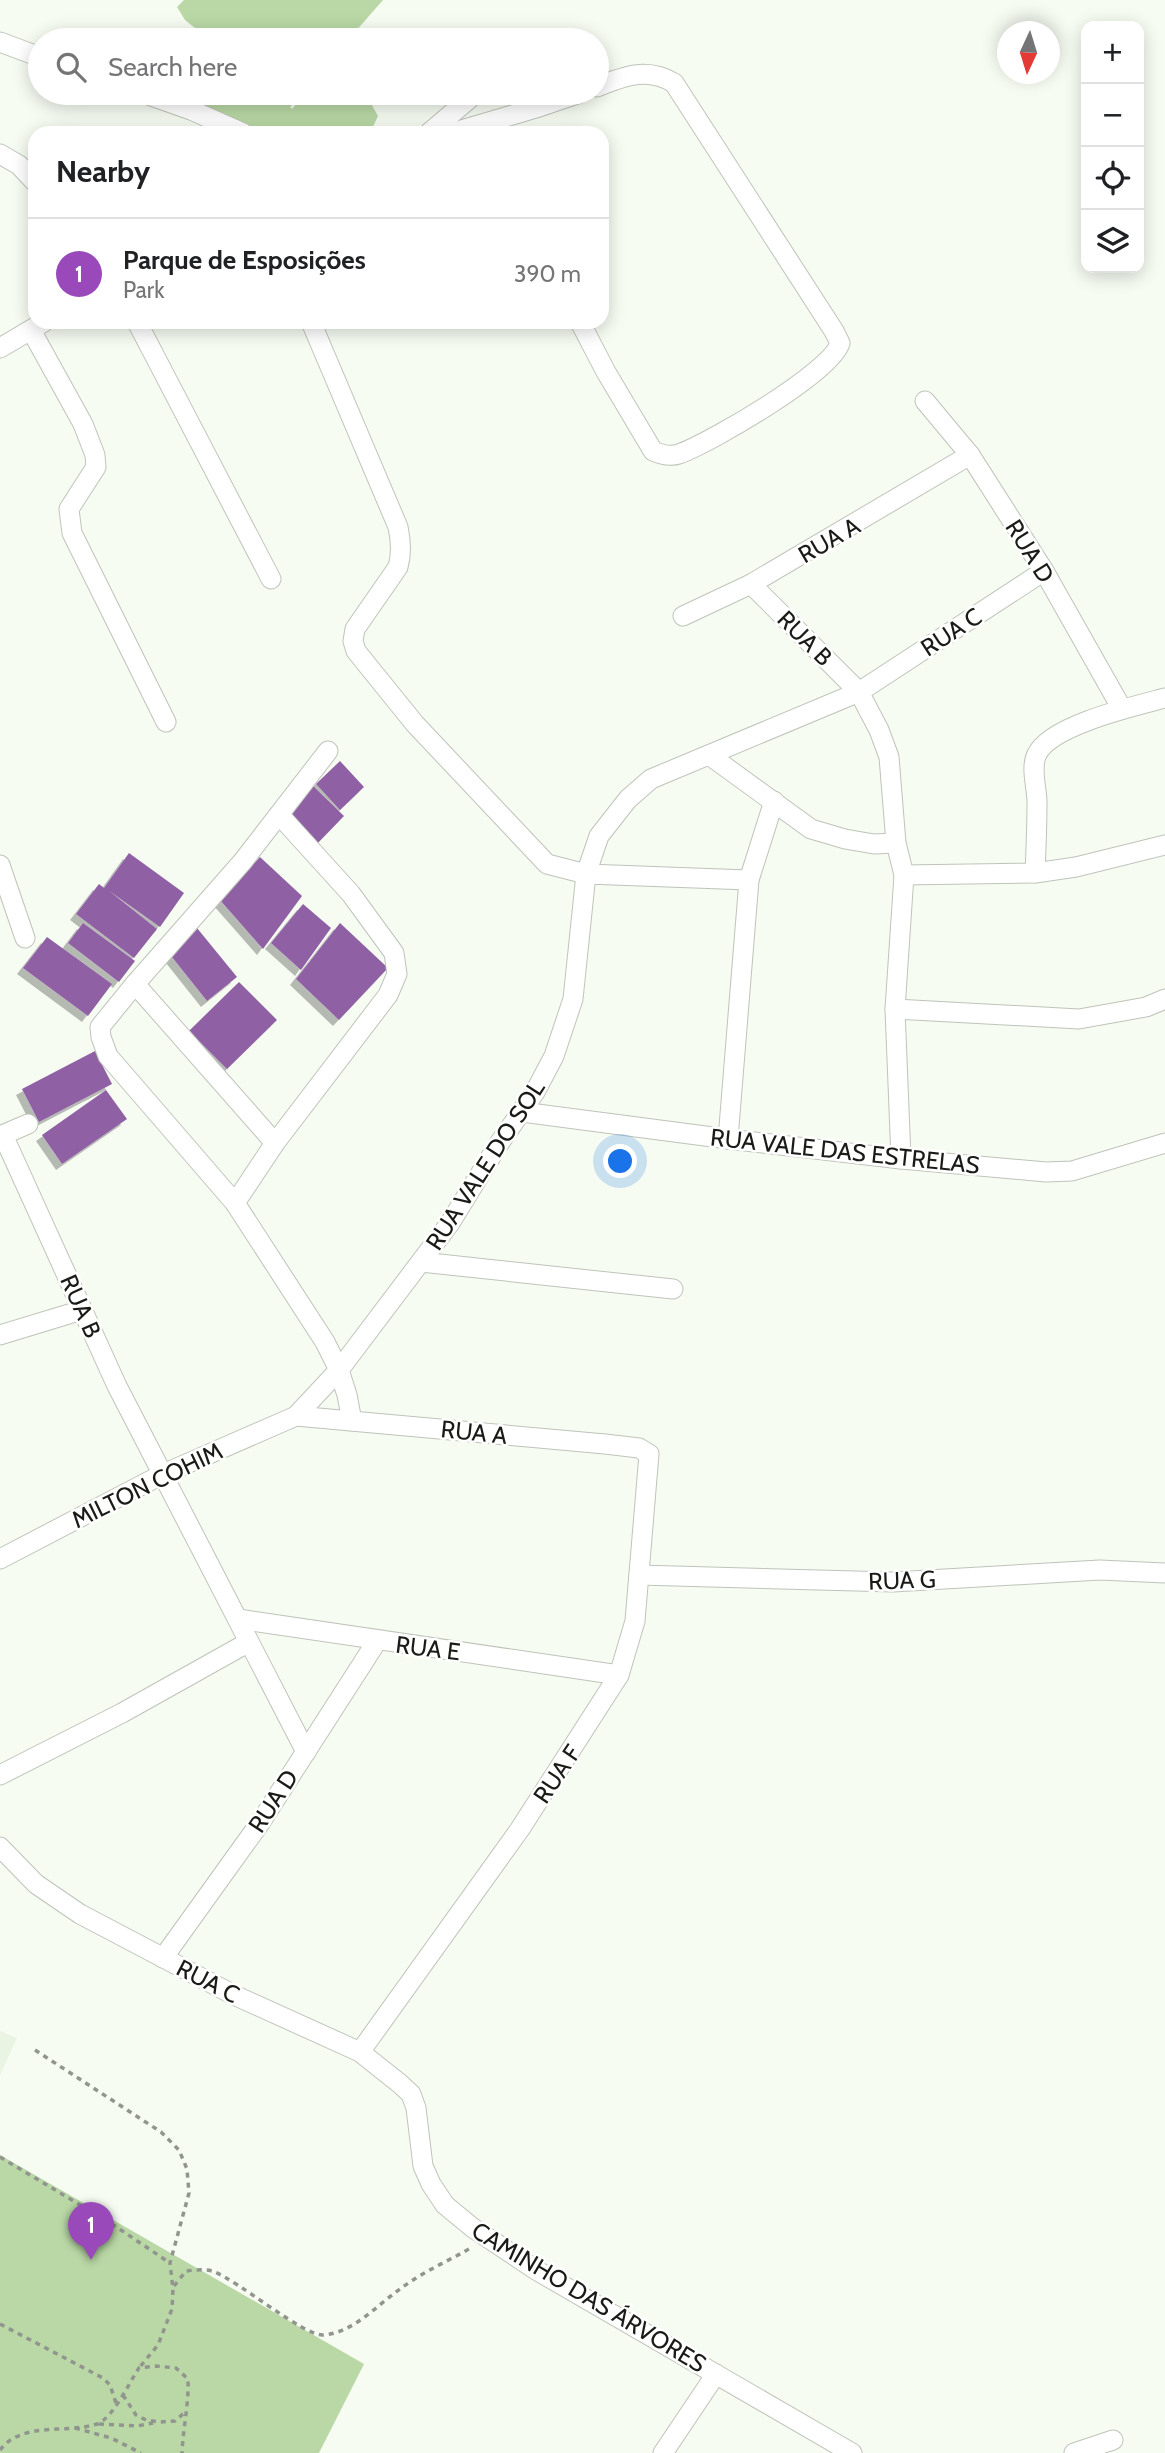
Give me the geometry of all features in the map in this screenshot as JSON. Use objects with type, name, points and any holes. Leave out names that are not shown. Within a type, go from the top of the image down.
[{"type":"street","points":[[0,42],[28,52]]},
{"type":"street","points":[[584,329],[653,451],[665,455],[685,451],[737,424],[806,379],[839,347],[834,331],[674,83],[662,76],[643,72],[609,82]]},
{"type":"street","points":[[177,105],[227,126]]},
{"type":"street","points":[[437,126],[462,105]]},
{"type":"street","points":[[493,126],[548,105]]},
{"type":"street","points":[[0,154],[19,165],[28,175]]},
{"type":"street","points":[[0,348],[32,329]]},
{"type":"street","points":[[38,329],[95,455],[96,467],[69,509],[72,533],[166,722]]},
{"type":"street","points":[[141,329],[271,579]]},
{"type":"street","points":[[314,329],[398,527],[401,541],[398,567],[355,629],[354,648],[362,660],[415,724],[547,864],[586,874],[749,880]]},
{"type":"street","name":"RUA D","points":[[925,401],[970,455],[1044,571],[1122,709]]},
{"type":"street","name":"RUA A","points":[[683,616],[751,584],[970,455]]},
{"type":"street","name":"RUA C","points":[[709,755],[859,692],[1044,571]]},
{"type":"street","name":"RUA B","points":[[751,584],[859,692],[879,730],[889,757],[896,843],[904,875],[895,1009],[901,1159]]},
{"type":"street","points":[[1035,873],[1035,755],[1054,738],[1083,723],[1165,698]]},
{"type":"street","points":[[328,751],[243,861],[100,1027],[108,1056],[235,1203],[325,1342],[339,1370],[352,1421]]},
{"type":"street","points":[[709,755],[811,829],[855,841],[896,843]]},
{"type":"street","name":"RUA VALE DO SOL","points":[[296,1416],[339,1370],[450,1223],[522,1112],[554,1056],[573,999],[586,874],[599,836],[628,799],[651,779],[709,755]]},
{"type":"street","points":[[729,1139],[749,880],[774,802]]},
{"type":"street","points":[[235,1203],[275,1143],[388,995],[395,980],[397,961],[394,953],[351,894],[283,819],[277,817]]},
{"type":"street","points":[[904,875],[1035,873],[1076,867],[1165,845]]},
{"type":"street","points":[[0,866],[25,938]]},
{"type":"street","points":[[135,984],[275,1143]]},
{"type":"street","points":[[895,1009],[1079,1019],[1146,1007],[1165,999]]},
{"type":"street","name":"RUA VALE DAS ESTRELAS","points":[[522,1112],[901,1159],[1046,1172],[1072,1171],[1165,1143]]},
{"type":"street","name":"RUA B","points":[[28,1124],[2,1136],[161,1475],[306,1752]]},
{"type":"street","points":[[421,1262],[674,1289]]},
{"type":"street","points":[[0,1335],[82,1310]]},
{"type":"street","name":"RUA A","points":[[296,1416],[639,1448],[649,1454]]},
{"type":"street","name":"MILTON COHIM","points":[[0,1559],[161,1475],[296,1416]]},
{"type":"street","name":"RUA F","points":[[360,2052],[520,1829],[619,1675],[635,1621],[649,1454]]},
{"type":"street","name":"RUA G","points":[[639,1575],[894,1582],[1088,1571],[1165,1573]]},
{"type":"street","name":"RUA E","points":[[238,1619],[619,1675]]},
{"type":"street","name":"RUA D","points":[[163,1958],[260,1823],[377,1641]]},
{"type":"street","points":[[0,1776],[122,1713],[249,1642]]},
{"type":"street","name":"RUA C","points":[[0,1847],[36,1884],[80,1914],[234,1996],[360,2052],[411,2094],[416,2108]]},
{"type":"street","name":"CAMINHO DAS ÁRVORES","points":[[416,2108],[423,2166],[445,2204],[536,2270],[852,2453]]},
{"type":"street","name":"CAMINHO DAS ÁRVORES","points":[[663,2453],[716,2374]]},
{"type":"street","points":[[1074,2453],[1113,2440]]},
{"type":"path","points":[[35,2050],[161,2132],[179,2150],[187,2169],[188,2193],[170,2263],[172,2309],[158,2345],[139,2368],[117,2405],[99,2424]]},
{"type":"path","points":[[0,2157],[112,2224],[170,2263]]},
{"type":"path","points":[[173,2289],[186,2271],[212,2271],[263,2300],[294,2323],[320,2336],[341,2331],[401,2288],[490,2238]]},
{"type":"path","points":[[0,2324],[103,2378],[110,2385],[117,2405]]},
{"type":"path","points":[[139,2368],[176,2368],[188,2379],[183,2453]]},
{"type":"path","points":[[123,2394],[136,2415],[159,2422]]},
{"type":"path","points":[[0,2451],[5,2444],[31,2432],[99,2424],[137,2426],[175,2421],[185,2412]]},
{"type":"path","points":[[69,2427],[95,2432],[141,2453]]},
{"type":"shaded area","points":[[0,2031],[17,2038],[0,2075]]},
{"type":"green space","points":[[184,0],[383,0],[358,28],[195,28],[185,20],[177,7]]},
{"type":"green space","points":[[192,105],[292,105],[292,109],[296,105],[372,105],[378,116],[373,126],[230,126]]},
{"type":"green space","points":[[0,2155],[364,2364],[319,2453],[0,2453]]},
{"type":"building","points":[[340,761],[364,787],[340,810],[316,784]]},
{"type":"building","points":[[313,786],[344,816],[313,848],[283,819]]},
{"type":"building","points":[[129,853],[184,893],[160,927],[108,890],[157,929],[134,958],[76,914],[99,884],[104,888]]},
{"type":"building","points":[[260,857],[302,896],[263,949],[220,900]]},
{"type":"building","points":[[303,904],[331,928],[301,970],[271,943]]},
{"type":"building","points":[[83,923],[135,961],[119,982],[68,943]]},
{"type":"building","points":[[340,923],[388,968],[339,1020],[296,979]]},
{"type":"building","points":[[197,928],[237,977],[207,1001],[168,952]]},
{"type":"building","points":[[47,937],[112,984],[88,1016],[23,968]]},
{"type":"building","points":[[239,982],[277,1020],[227,1069],[189,1031]]},
{"type":"building","points":[[95,1051],[112,1084],[39,1122],[22,1089]]},
{"type":"building","points":[[106,1090],[127,1119],[62,1164],[42,1135]]},
{"type":"place","name":"Parque de Esposições","points":[[91,2260]]}]
